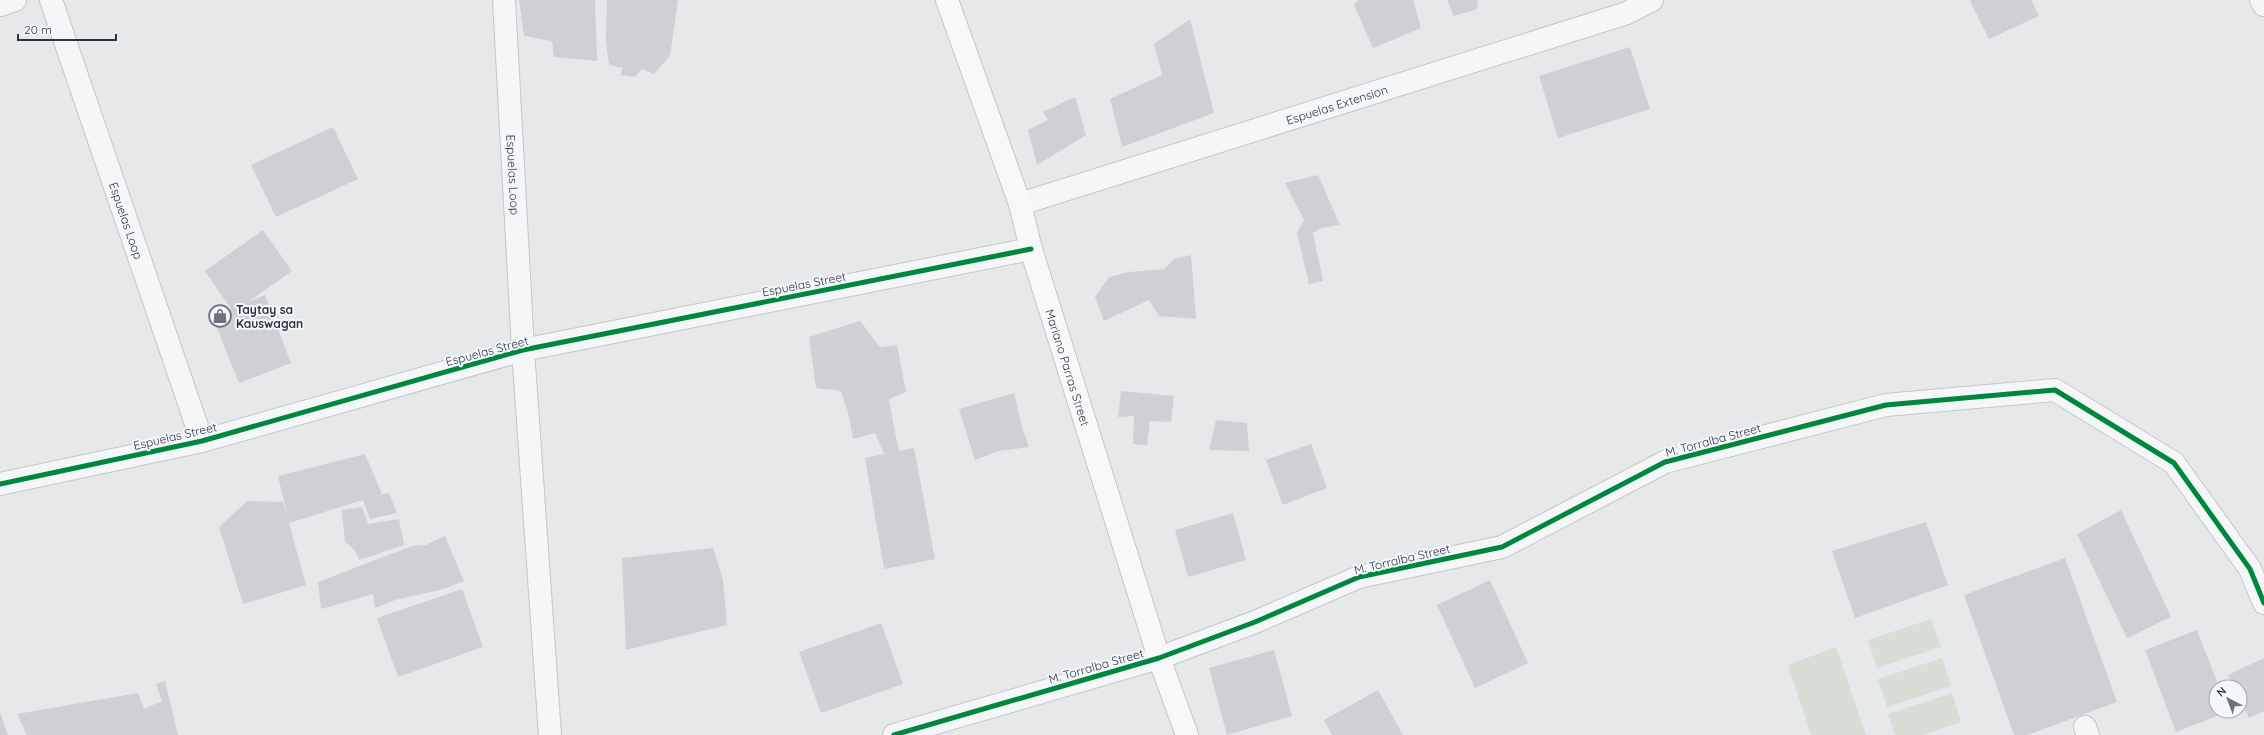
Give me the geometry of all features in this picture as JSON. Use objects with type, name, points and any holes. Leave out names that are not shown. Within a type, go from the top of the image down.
[{"type":"main road","name":"Mariano Parras Street","points":[[947,0],[1020,204],[1030,249],[1159,658],[1187,735]]},
{"type":"street","points":[[0,5],[15,0]]},
{"type":"street","name":"Espuelas Loop","points":[[51,0],[202,441]]},
{"type":"street","name":"Espuelas Loop","points":[[504,0],[523,350],[550,735]]},
{"type":"street","name":"Espuelas Extension","points":[[1020,204],[1627,13],[1652,0]]},
{"type":"street","points":[[2261,0],[2264,5]]},
{"type":"street","name":"Espuelas Street","points":[[0,484],[202,441],[523,350],[1030,249]]},
{"type":"street","name":"M. Torralba Street","points":[[894,735],[1159,658],[1255,622],[1358,577],[1502,547],[1665,462],[1886,405],[2055,390],[2174,463],[2250,569],[2264,603]]},
{"type":"shaded area","points":[[1931,619],[1941,647],[1877,668],[1868,640]]},
{"type":"shaded area","points":[[1836,647],[1866,735],[1811,735],[1788,665]]},
{"type":"shaded area","points":[[1942,658],[1951,686],[1887,707],[1878,679]]},
{"type":"shaded area","points":[[1952,693],[1961,722],[1922,735],[1895,735],[1888,714]]},
{"type":"building","points":[[519,0],[595,0],[597,61],[554,57],[552,41],[524,36]]},
{"type":"building","points":[[607,0],[678,0],[670,56],[654,74],[642,69],[635,77],[620,75],[623,68],[609,65],[606,41]]},
{"type":"building","points":[[1358,0],[1413,0],[1421,28],[1373,48],[1354,5]]},
{"type":"building","points":[[1447,0],[1478,0],[1477,9],[1454,16]]},
{"type":"building","points":[[2031,0],[2039,16],[1989,39],[1970,1]]},
{"type":"building","points":[[1190,19],[1214,113],[1122,147],[1110,99],[1162,75],[1154,44]]},
{"type":"building","points":[[1630,47],[1650,109],[1558,138],[1539,76]]},
{"type":"building","points":[[1075,97],[1086,135],[1037,165],[1028,130],[1048,120],[1043,112]]},
{"type":"building","points":[[333,127],[358,179],[276,217],[251,165]]},
{"type":"building","points":[[1318,175],[1340,225],[1321,228],[1313,233],[1323,281],[1309,284],[1297,233],[1304,220],[1285,183]]},
{"type":"building","points":[[263,230],[292,271],[248,302],[265,295],[291,363],[239,383],[212,316],[231,309],[205,271]]},
{"type":"building","points":[[1191,255],[1196,319],[1159,316],[1149,300],[1104,321],[1095,297],[1109,277],[1129,272],[1164,269],[1174,259]]},
{"type":"building","points":[[860,321],[880,347],[897,345],[906,392],[889,399],[899,451],[914,448],[935,559],[884,569],[865,458],[884,454],[875,433],[853,439],[848,412],[841,391],[816,388],[809,337]]},
{"type":"building","points":[[1121,391],[1174,396],[1171,422],[1150,421],[1147,445],[1133,444],[1134,416],[1118,417]]},
{"type":"building","points":[[1014,393],[1022,427],[1029,447],[998,451],[975,460],[959,409]]},
{"type":"building","points":[[1216,420],[1247,423],[1249,451],[1209,450]]},
{"type":"building","points":[[1311,444],[1327,488],[1283,505],[1266,460]]},
{"type":"building","points":[[365,454],[382,494],[372,497],[389,493],[397,513],[370,519],[363,500],[289,523],[306,585],[243,604],[219,527],[247,501],[283,502],[288,518],[278,476]]},
{"type":"building","points":[[362,507],[368,524],[399,519],[404,545],[359,560],[355,550],[345,542],[342,510]]},
{"type":"building","points":[[2121,510],[2171,617],[2127,638],[2077,534]]},
{"type":"building","points":[[1233,513],[1246,560],[1188,577],[1175,530]]},
{"type":"building","points":[[1926,522],[1948,585],[1855,618],[1832,551]]},
{"type":"building","points":[[445,536],[464,581],[444,589],[395,600],[375,608],[373,594],[321,609],[318,582],[412,546],[426,545]]},
{"type":"building","points":[[713,548],[723,580],[727,625],[626,650],[622,558]]},
{"type":"building","points":[[2065,558],[2117,702],[2027,735],[2014,735],[1964,595]]},
{"type":"building","points":[[1490,580],[1528,663],[1475,688],[1437,605]]},
{"type":"building","points":[[462,589],[483,647],[398,677],[377,618]]},
{"type":"building","points":[[881,623],[903,684],[821,713],[799,652]]},
{"type":"building","points":[[2197,630],[2216,679],[2208,679],[2208,719],[2209,719],[2176,732],[2145,650]]},
{"type":"building","points":[[1274,650],[1292,716],[1227,735],[1209,668]]},
{"type":"building","points":[[2264,658],[2264,711],[2249,718],[2248,679],[2230,679],[2228,675]]},
{"type":"building","points":[[165,681],[178,735],[27,735],[17,714],[138,693],[144,709],[162,701],[156,684]]},
{"type":"building","points":[[1378,690],[1403,735],[1332,735],[1324,720]]},
{"type":"building","points":[[0,712],[8,735],[0,735]]},
{"type":"cycle path","points":[[0,484],[202,441],[523,350],[1031,249]]},
{"type":"cycle path","points":[[894,735],[1159,658],[1255,622],[1359,577],[1502,547],[1665,462],[1886,405],[2055,390],[2174,463],[2250,569],[2264,603]]},
{"type":"place","name":"Taytay sa Kauswagan","points":[[220,316]]}]
